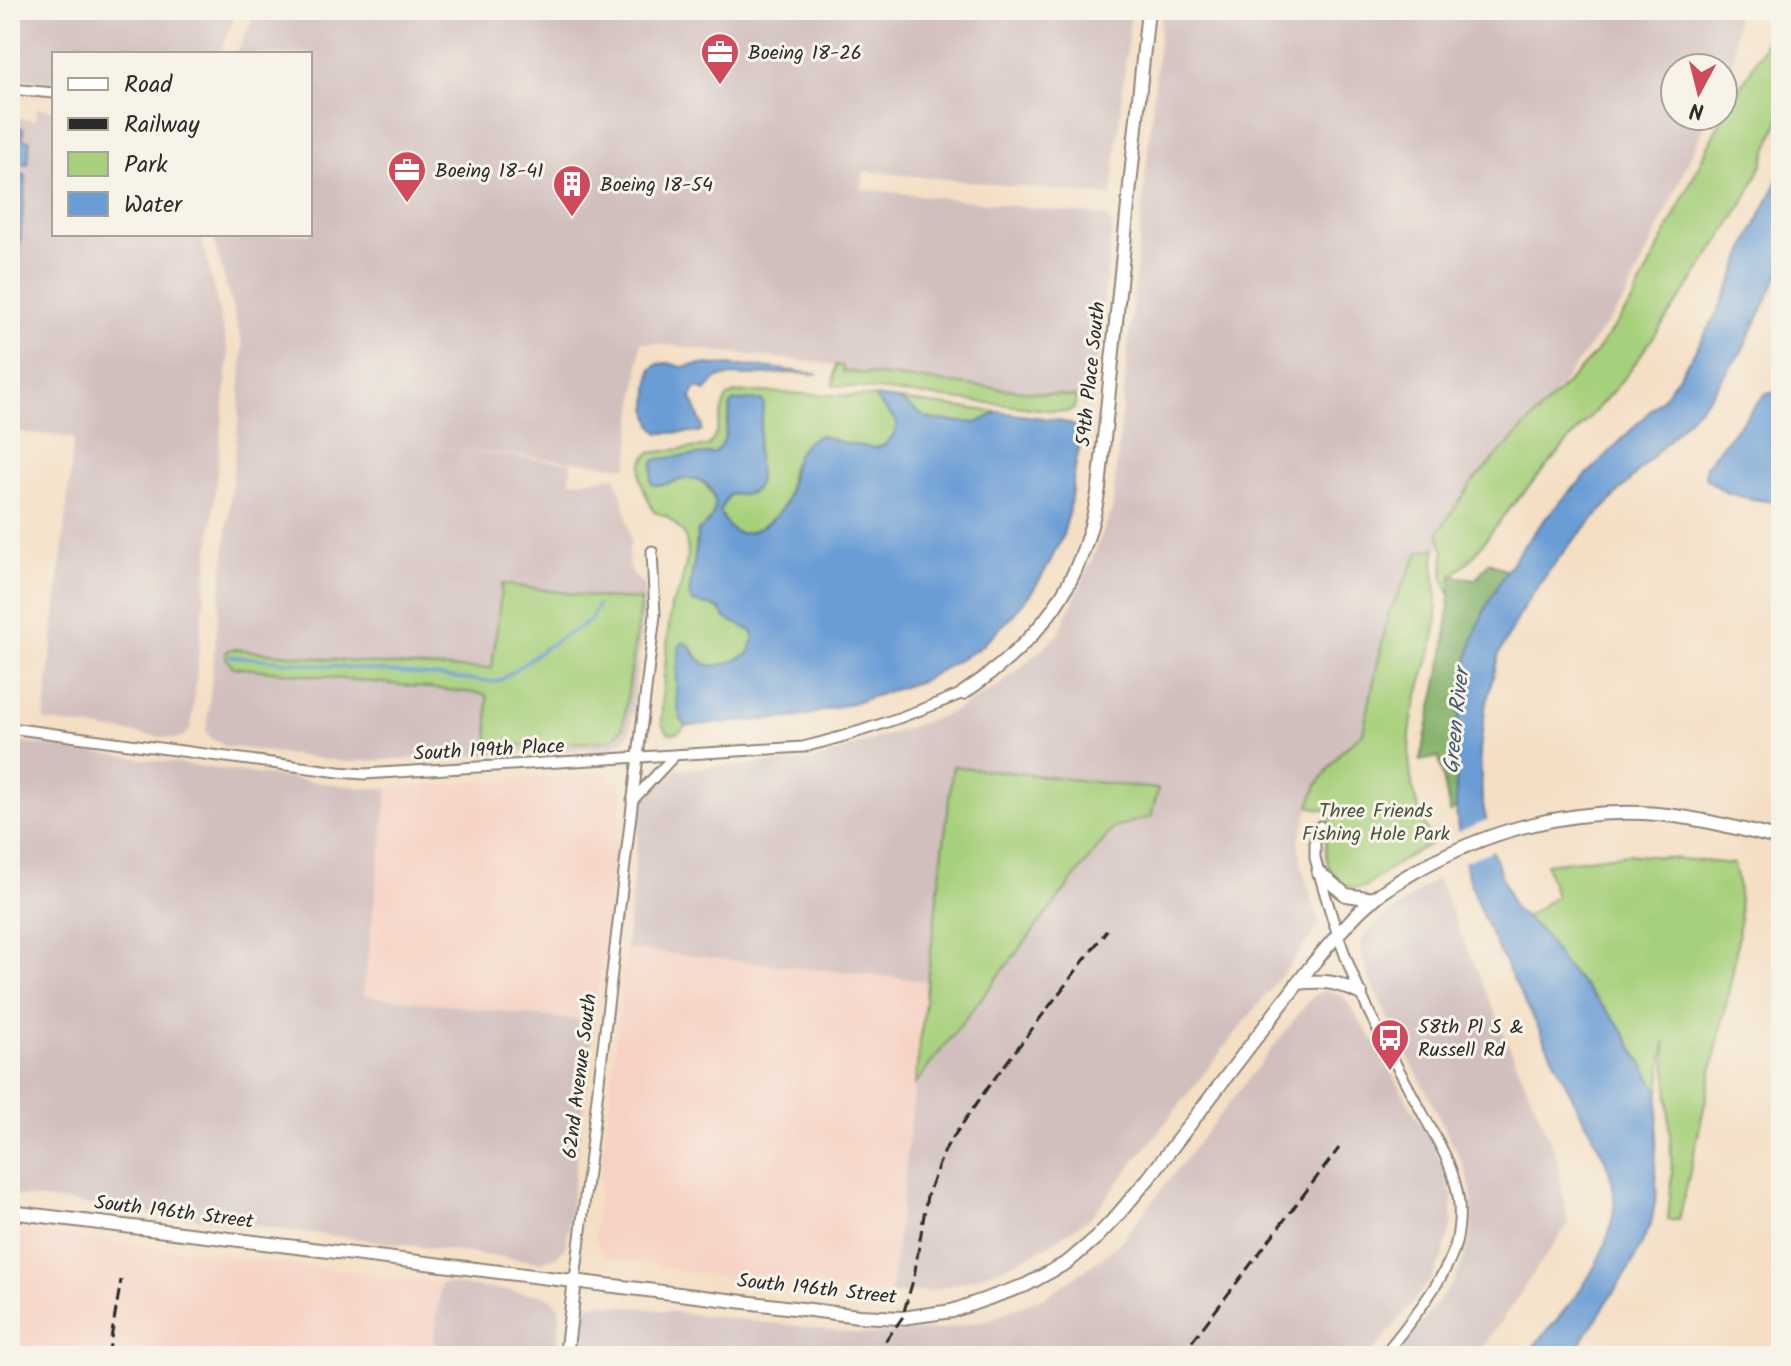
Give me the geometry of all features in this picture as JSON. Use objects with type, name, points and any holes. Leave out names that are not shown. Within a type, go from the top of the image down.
[{"type":"main road","name":"59th Place South","points":[[963,693],[1025,644],[1046,620],[1066,590],[1094,521],[1148,10]]},
{"type":"main road","name":"South 196th Street","points":[[10,1212],[859,1316],[902,1318],[952,1311],[1026,1285],[1068,1262],[1096,1238],[1115,1218],[1338,934],[1374,899],[1432,862],[1483,838],[1512,829],[1605,813],[1644,813],[1712,823],[1781,839]]},
{"type":"main road","points":[[1318,872],[1346,895],[1374,899]]},
{"type":"main road","points":[[1297,983],[1331,982],[1361,994]]},
{"type":"main road","name":"62nd Avenue South","points":[[566,1356],[575,1280]]},
{"type":"street","points":[[10,89],[52,93]]},
{"type":"street","name":"62nd Avenue South","points":[[575,1280],[655,615],[652,551]]},
{"type":"street","name":"South 199th Place","points":[[10,728],[364,774],[803,747],[906,716],[963,693]]},
{"type":"street","points":[[632,801],[674,756]]},
{"type":"street","points":[[1320,826],[1314,849],[1318,872],[1338,934],[1361,994],[1438,1143],[1455,1183],[1459,1213],[1455,1246],[1449,1262],[1383,1356]]},
{"type":"shaded area","points":[[10,10],[238,10],[220,52],[52,52],[52,82],[10,77]]},
{"type":"shaded area","points":[[257,10],[1131,10],[1112,196],[864,171],[862,189],[1105,216],[1112,224],[1093,399],[843,371],[843,366],[641,342],[628,467],[402,444],[571,463],[570,482],[615,477],[624,502],[631,541],[629,566],[644,585],[630,729],[624,741],[612,748],[347,762],[223,746],[206,732],[238,426],[243,346],[213,236],[312,236],[312,52],[237,52]]},
{"type":"shaded area","points":[[1162,10],[1737,10],[1734,52],[1659,52],[1659,132],[1702,132],[1626,298],[1439,548],[1419,552],[1388,614],[1363,733],[1340,753],[1317,785],[1298,842],[1302,867],[1320,926],[1092,1216],[1049,1245],[1012,1264],[931,1291],[891,1294],[915,1084],[1114,827],[1151,817],[953,766],[927,981],[626,949],[641,804],[676,769],[815,760],[950,713],[999,686],[1058,635],[1112,510]]},
{"type":"shaded area","points":[[37,108],[52,110],[52,236],[201,236],[229,356],[191,729],[176,739],[44,721],[74,438],[10,431],[10,117],[35,120]]},
{"type":"shaded area","points":[[10,741],[362,788],[388,788],[363,995],[594,1022],[566,1245],[561,1252],[555,1258],[540,1262],[10,1195]]},
{"type":"shaded area","points":[[604,773],[618,781],[623,792],[594,1022],[363,995],[388,788]]},
{"type":"shaded area","points":[[1437,878],[1556,1154],[1568,1224],[1477,1356],[1397,1356],[1453,1282],[1462,1264],[1471,1232],[1472,1194],[1464,1166],[1370,981],[1360,946],[1373,927]]},
{"type":"shaded area","points":[[626,949],[927,981],[891,1294],[692,1274],[654,1264],[607,1258],[601,1251],[594,1236]]},
{"type":"shaded area","points":[[1326,990],[1344,997],[1377,1046],[1442,1163],[1452,1197],[1452,1224],[1442,1258],[1429,1282],[1370,1356],[576,1356],[580,1319],[588,1305],[599,1303],[865,1334],[941,1330],[993,1318],[1046,1296],[1101,1259],[1122,1240],[1313,996]]},
{"type":"shaded area","points":[[27,1231],[441,1283],[432,1356],[10,1356],[10,1239]]},
{"type":"shaded area","points":[[441,1283],[544,1295],[552,1299],[559,1307],[560,1316],[556,1356],[432,1356]]},
{"type":"green space","points":[[1776,10],[1781,10],[1781,115],[1740,209],[1626,376],[1509,509],[1471,559],[1452,576],[1450,595],[1443,579],[1444,552],[1438,533],[1473,481],[1592,357],[1633,301],[1715,132],[1739,132],[1739,90],[1762,51]]},
{"type":"green space","points":[[836,365],[843,366],[843,371],[1076,397],[1074,409],[1065,412],[833,385]]},
{"type":"green space","points":[[758,392],[874,397],[896,421],[897,427],[883,446],[873,448],[820,435],[794,462],[786,499],[780,510],[767,523],[751,532],[735,532],[720,511],[729,495],[750,494],[756,489],[759,480],[757,451],[764,403],[731,404],[719,450],[666,484],[685,478],[693,479],[710,491],[717,509],[705,527],[698,530],[695,556],[713,606],[753,632],[754,639],[749,654],[718,665],[705,664],[689,644],[681,720],[685,726],[675,734],[670,733],[662,724],[662,698],[671,605],[680,589],[688,555],[687,544],[683,532],[666,516],[654,512],[641,482],[641,467],[649,453],[708,446],[715,435],[728,396]]},
{"type":"green space","points":[[900,400],[998,412],[977,423],[935,420]]},
{"type":"green space","name":"Three Friends Fishing Hole Park","points":[[1436,548],[1435,632],[1414,710],[1409,745],[1414,794],[1432,843],[1367,885],[1352,887],[1337,879],[1327,862],[1327,832],[1332,812],[1309,806],[1317,785],[1340,753],[1363,733],[1388,615],[1419,552]]},
{"type":"green space","points":[[1489,562],[1507,571],[1492,595],[1472,642],[1462,688],[1456,807],[1450,813],[1439,757],[1420,761],[1444,653],[1452,576],[1476,579]]},
{"type":"green space","points":[[502,584],[641,600],[623,727],[613,739],[489,747],[487,696],[484,694],[233,667],[226,658],[229,650],[235,649],[396,665],[492,668]]},
{"type":"green space","points":[[953,766],[1158,789],[1151,817],[1114,827],[915,1084]]},
{"type":"green space","points":[[1627,854],[1734,864],[1738,884],[1739,923],[1734,963],[1679,1220],[1668,1220],[1672,1175],[1665,1042],[1659,1092],[1618,1023],[1563,963],[1543,933],[1525,918],[1556,896],[1546,864]]},
{"type":"water","points":[[10,126],[23,128],[23,138],[30,140],[28,164],[10,163]]},
{"type":"water","points":[[10,173],[25,174],[26,177],[15,270],[10,270]]},
{"type":"water","points":[[1781,174],[1781,270],[1742,351],[1710,396],[1571,543],[1549,571],[1526,603],[1499,654],[1485,708],[1480,751],[1482,799],[1492,850],[1514,909],[1543,933],[1563,963],[1618,1023],[1659,1092],[1655,1170],[1657,1192],[1651,1224],[1632,1264],[1572,1356],[1525,1356],[1568,1306],[1593,1270],[1610,1230],[1614,1194],[1602,1153],[1494,941],[1464,861],[1458,833],[1456,782],[1459,712],[1466,666],[1479,624],[1501,579],[1520,550],[1552,511],[1661,399],[1691,358],[1730,286]]},
{"type":"water","points":[[658,364],[682,367],[701,364],[761,367],[818,374],[717,378],[705,391],[696,388],[691,397],[702,430],[659,433],[650,420],[651,370]]},
{"type":"water","points":[[1781,392],[1781,503],[1727,493],[1705,478],[1706,465],[1765,394]]},
{"type":"water","points":[[874,397],[900,400],[935,420],[977,423],[998,412],[1058,420],[1080,428],[1083,432],[1069,512],[1063,535],[1049,564],[1012,616],[978,649],[921,681],[800,717],[685,726],[676,698],[680,645],[684,642],[699,660],[713,666],[749,654],[754,639],[753,632],[725,618],[720,609],[692,602],[689,594],[698,530],[705,526],[714,512],[711,489],[698,480],[690,479],[653,485],[653,462],[714,453],[725,438],[731,404],[734,401],[762,400],[756,489],[729,495],[720,511],[736,532],[752,532],[768,523],[785,504],[797,456],[809,441],[820,435],[873,448],[883,446],[893,436],[896,421]]},
{"type":"pier","points":[[1489,819],[1496,849],[1461,863],[1455,833]]},
{"type":"waterway","points":[[230,656],[495,682],[589,622],[598,605]]},
{"type":"railway","points":[[875,1356],[902,1318],[914,1277],[927,1196],[947,1146],[1107,930]]},
{"type":"railway","points":[[1181,1356],[1339,1148]]},
{"type":"railway","points":[[108,1356],[121,1280]]},
{"type":"place","name":"Boeing 18-26","points":[[720,86]]},
{"type":"place","name":"Boeing 18-41","points":[[407,204]]},
{"type":"place","name":"Boeing 18-54","points":[[572,218]]},
{"type":"place","name":"58th Pl S & Russell Rd","points":[[1390,1072]]},
{"type":"water label","name":"Green River","points":[[1455,721]]}]
